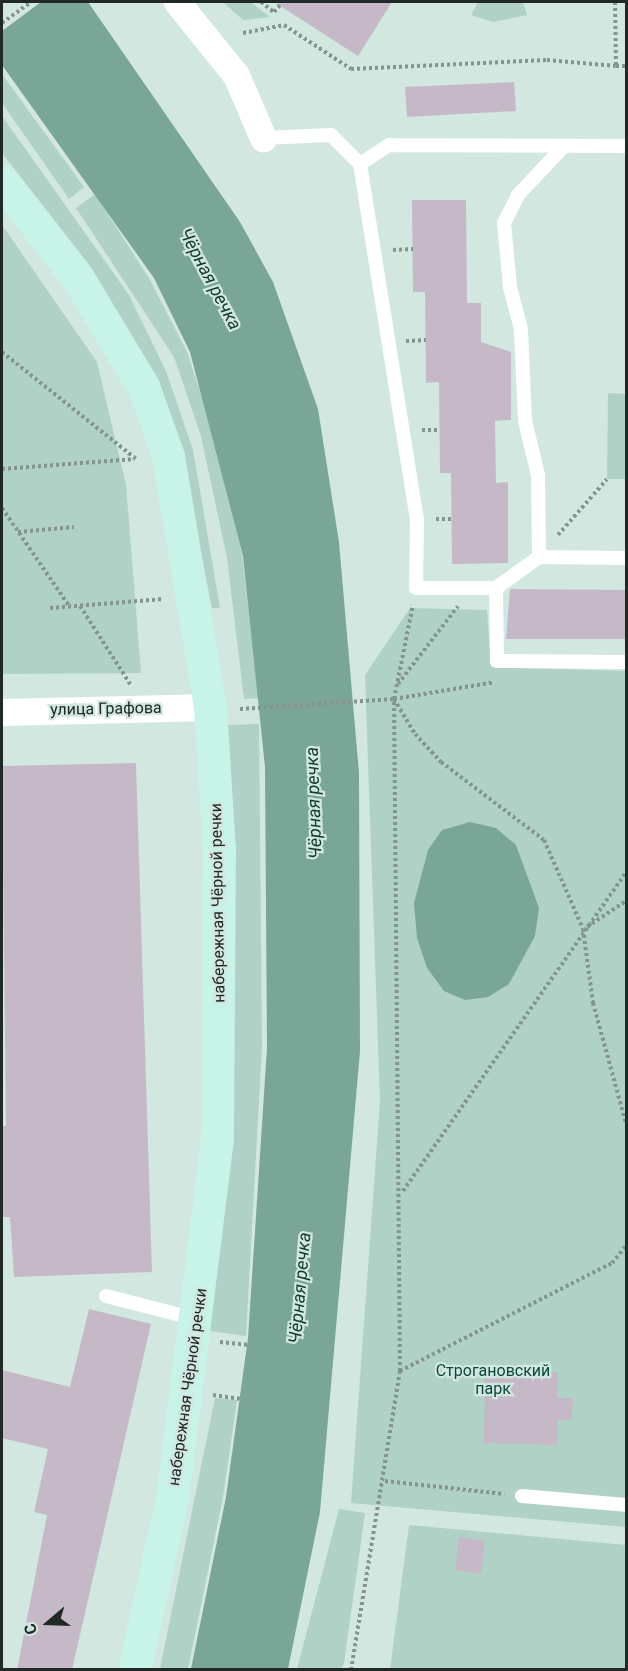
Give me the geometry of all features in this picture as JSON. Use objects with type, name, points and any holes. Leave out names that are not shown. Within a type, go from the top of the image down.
[{"type":"street","points":[[177,2],[236,75],[263,138]]},
{"type":"street","name":"набережная Чёрной речки","points":[[2,181],[78,279],[143,386],[152,457],[210,706],[221,1007],[209,1331],[134,1670]]},
{"type":"street","name":"улица Графова","points":[[2,712],[210,706]]},
{"type":"lane","points":[[263,138],[332,135],[360,164],[417,519],[416,588],[496,588],[539,557],[627,558]]},
{"type":"lane","points":[[360,164],[389,145],[627,146]]},
{"type":"lane","points":[[539,557],[538,475],[525,421],[521,329],[510,287],[504,223],[518,195],[564,146]]},
{"type":"lane","points":[[496,588],[497,661],[627,663]]},
{"type":"lane","points":[[106,1296],[209,1331]]},
{"type":"lane","points":[[522,1496],[627,1505]]},
{"type":"path","points":[[2,23],[31,2]]},
{"type":"path","points":[[261,2],[274,12],[280,5]]},
{"type":"path","points":[[615,2],[615,66]]},
{"type":"path","points":[[243,33],[284,25],[351,69],[547,60],[627,66]]},
{"type":"path","points":[[2,352],[152,457]]},
{"type":"path","points":[[2,469],[152,457]]},
{"type":"path","points":[[539,557],[607,479]]},
{"type":"path","points":[[2,508],[69,607]]},
{"type":"path","points":[[18,532],[74,527]]},
{"type":"path","points":[[351,1670],[385,1481],[400,1371],[402,1192],[394,699],[416,588]]},
{"type":"path","points":[[398,684],[472,588]]},
{"type":"path","points":[[50,608],[171,598]]},
{"type":"path","points":[[80,606],[133,688]]},
{"type":"path","points":[[253,710],[394,699],[498,681],[497,661]]},
{"type":"path","points":[[394,699],[415,734],[441,762],[544,840],[583,929],[593,1003],[627,1124]]},
{"type":"path","points":[[402,1192],[583,929],[627,872]]},
{"type":"path","points":[[583,929],[627,901]]},
{"type":"path","points":[[400,1371],[612,1263],[627,1246]]},
{"type":"path","points":[[209,1331],[249,1345]]},
{"type":"path","points":[[213,1394],[243,1399]]},
{"type":"path","points":[[385,1481],[522,1496]]},
{"type":"green space","points":[[223,2],[250,2],[270,17],[243,20]]},
{"type":"green space","points":[[478,2],[523,2],[527,15],[493,22],[471,15]]},
{"type":"green space","points":[[2,74],[84,187],[69,199],[2,103]]},
{"type":"green space","points":[[2,116],[129,295],[166,371],[193,450],[220,608],[212,608],[181,451],[156,376],[91,267],[2,153]]},
{"type":"green space","points":[[95,194],[150,280],[187,352],[213,431],[242,554],[259,698],[244,699],[227,558],[201,436],[174,357],[76,208]]},
{"type":"green space","points":[[2,225],[97,362],[126,485],[141,673],[2,674]]},
{"type":"green space","points":[[608,393],[626,394],[626,479],[607,479]]},
{"type":"green space","name":"Строгановский парк","points":[[410,608],[487,610],[491,667],[626,671],[626,1527],[351,1503],[380,1102],[365,675]]},
{"type":"green space","points":[[259,724],[262,1046],[246,1336],[210,1331],[231,1139],[234,1045],[227,725]]},
{"type":"green space","points":[[215,1398],[237,1400],[223,1497],[188,1669],[160,1669]]},
{"type":"green space","points":[[339,1509],[365,1513],[344,1663],[341,1669],[297,1669]]},
{"type":"green space","points":[[409,1525],[626,1545],[626,1669],[390,1670]]},
{"type":"water","name":"Чёрная речка","points":[[2,2],[88,2],[240,222],[273,282],[318,409],[339,542],[359,773],[360,1051],[320,1512],[288,1669],[191,1669],[226,1497],[248,1338],[267,1048],[265,767],[243,556],[190,352],[154,278],[2,65]]},
{"type":"water","points":[[470,822],[496,828],[516,845],[539,908],[535,936],[509,984],[488,997],[465,1000],[444,991],[427,968],[417,938],[414,903],[428,850],[442,830]]},
{"type":"pier","points":[[2,2],[41,2],[2,31]]},
{"type":"building","points":[[274,2],[392,2],[358,56]]},
{"type":"building","points":[[514,82],[516,111],[407,117],[405,87]]},
{"type":"building","points":[[412,200],[466,200],[467,303],[481,303],[481,342],[511,352],[511,420],[495,421],[496,483],[508,482],[508,563],[452,564],[451,473],[440,473],[439,382],[426,383],[425,292],[413,292]]},
{"type":"building","points":[[510,589],[627,590],[627,639],[506,639]]},
{"type":"building","points":[[136,763],[152,1272],[14,1277],[10,1217],[2,1217],[2,1126],[6,1126],[2,766]]},
{"type":"building","points":[[89,1309],[151,1324],[72,1670],[17,1670],[47,1515],[34,1512],[48,1449],[2,1438],[2,1370],[70,1387]]},
{"type":"building","points":[[485,1371],[558,1372],[557,1398],[573,1398],[572,1420],[558,1420],[557,1445],[484,1443]]},
{"type":"building","points":[[459,1537],[485,1541],[481,1574],[455,1570]]}]
